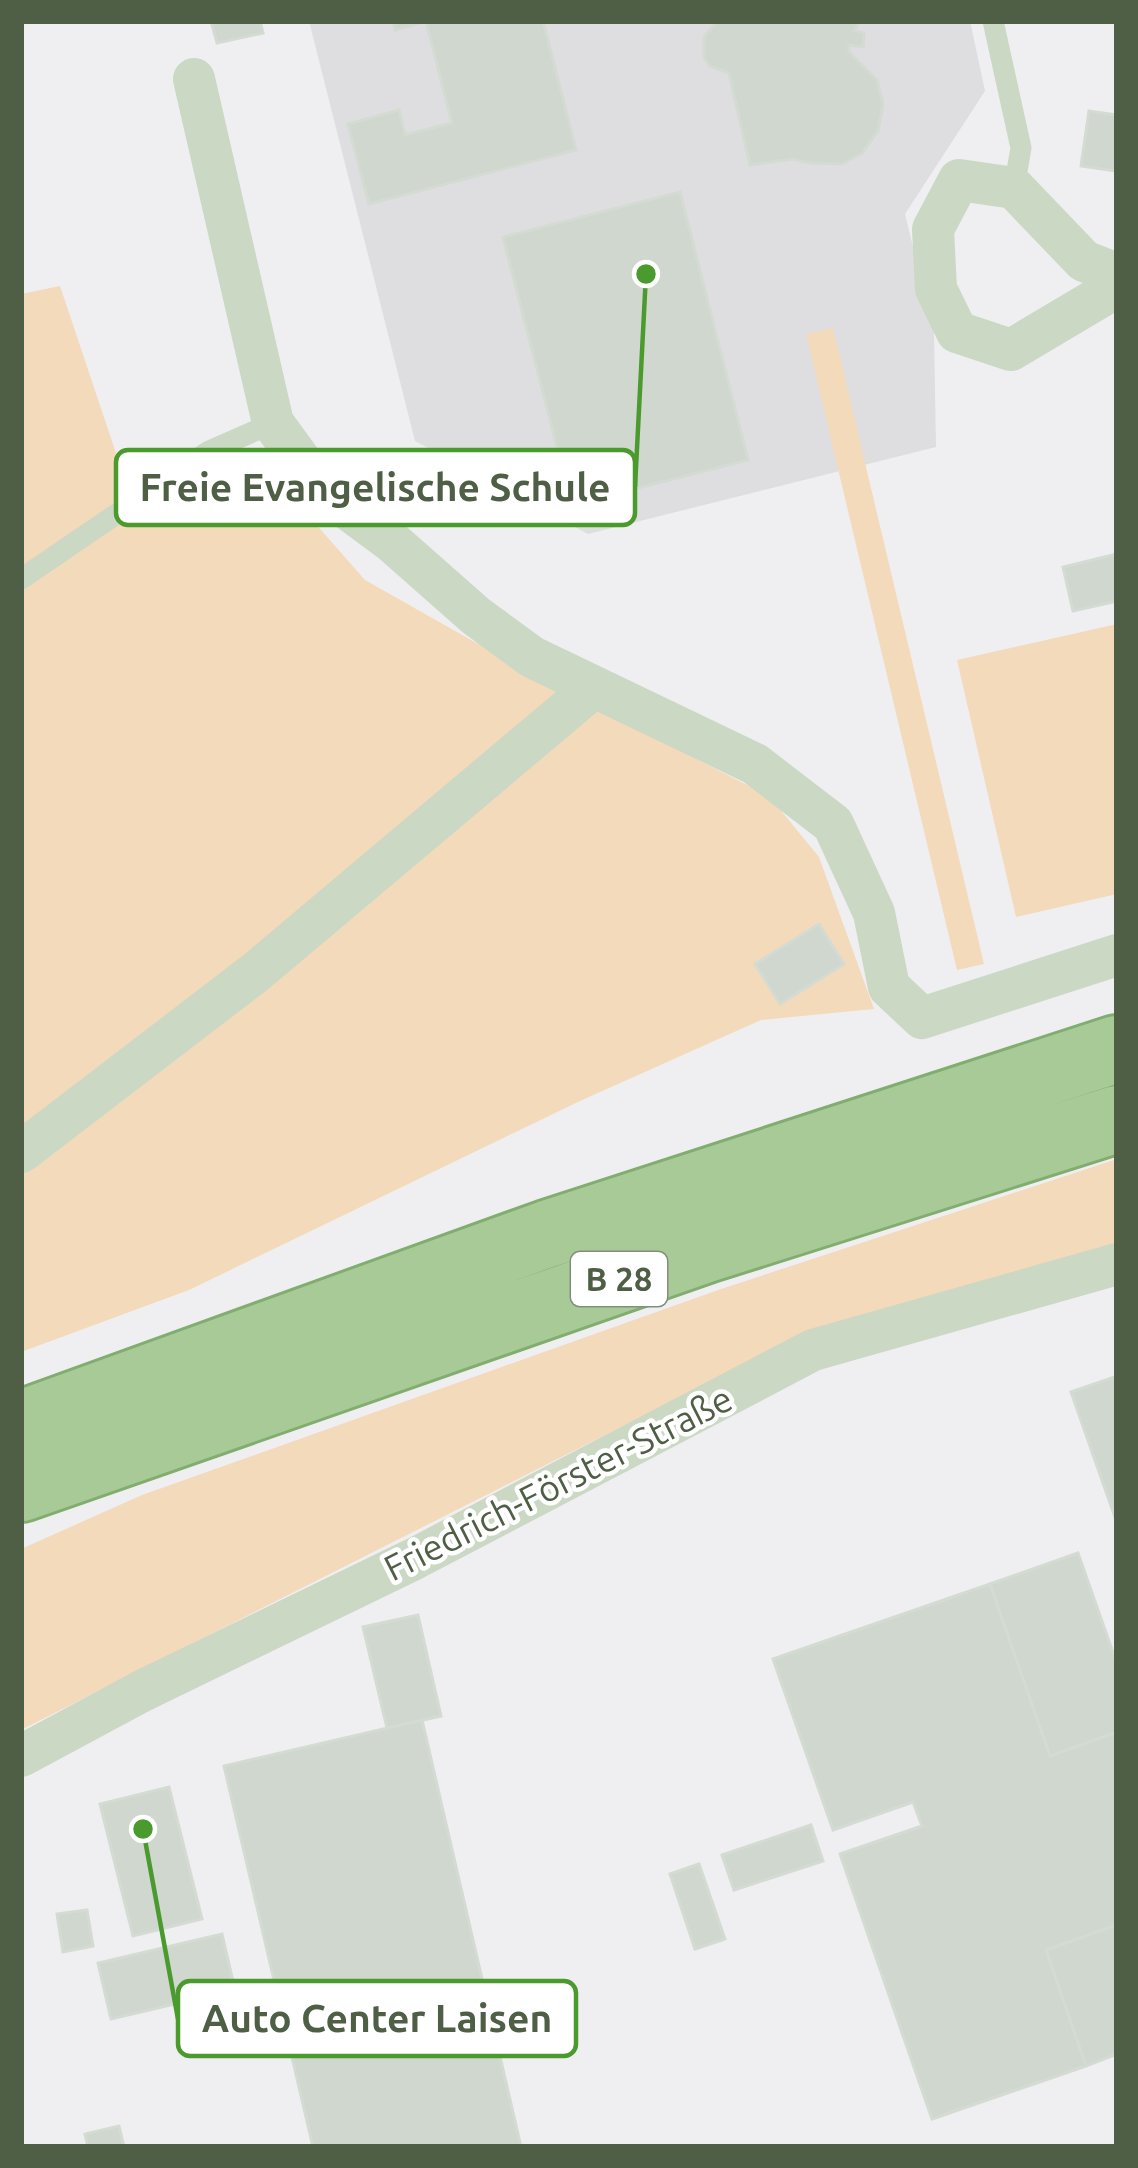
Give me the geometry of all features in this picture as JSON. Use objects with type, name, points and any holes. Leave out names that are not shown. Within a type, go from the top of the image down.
[{"type":"highway","name":"B 28","points":[[21,1424],[548,1234],[1117,1049]]},
{"type":"highway","name":"B 28","points":[[21,1488],[706,1249],[1117,1119]]},
{"type":"highway","name":"B 28","points":[[21,1522],[125,1449]]},
{"type":"street","points":[[194,79],[273,423],[322,490],[532,657],[755,764],[832,824],[874,913],[889,987],[922,1018],[1117,955]]},
{"type":"street","points":[[1117,274],[1084,262],[1014,188],[959,180],[933,229],[936,289],[958,332],[1011,350],[1117,286]]},
{"type":"street","points":[[21,1152],[256,972],[592,688]]},
{"type":"street","name":"Friedrich-Förster-Straße","points":[[21,1756],[142,1691],[416,1558],[813,1350],[1117,1264]]},
{"type":"lane","points":[[993,21],[1022,148],[1014,188]]},
{"type":"lane","points":[[21,579],[209,451],[273,423]]},
{"type":"shaded area","points":[[309,21],[970,21],[985,91],[905,214],[934,333],[936,447],[588,534],[415,441]]},
{"type":"shaded area","points":[[60,286],[125,480],[257,457],[365,580],[547,683],[769,796],[819,857],[874,1009],[761,1020],[580,1101],[189,1290],[21,1352],[21,294]]},
{"type":"shaded area","points":[[833,328],[984,964],[957,970],[806,334]]},
{"type":"shaded area","points":[[1117,624],[1117,894],[1016,917],[957,660]]},
{"type":"shaded area","points":[[1117,1159],[1117,1250],[789,1342],[21,1730],[21,1549],[142,1495],[721,1289]]},
{"type":"building","points":[[211,21],[260,21],[263,33],[217,43]]},
{"type":"building","points":[[393,21],[426,21],[395,30]]},
{"type":"building","points":[[426,21],[543,21],[576,150],[369,204],[348,124],[399,110],[405,135],[452,123]]},
{"type":"building","points":[[717,21],[860,21],[854,31],[864,33],[863,47],[849,45],[849,52],[877,80],[883,104],[878,131],[862,153],[842,164],[793,159],[750,165],[729,73],[710,66],[704,57],[704,37]]},
{"type":"building","points":[[1089,111],[1117,115],[1116,171],[1081,166]]},
{"type":"building","points":[[680,192],[748,460],[572,505],[503,237]]},
{"type":"building","points":[[1117,554],[1117,601],[1073,611],[1063,567]]},
{"type":"building","points":[[819,924],[844,964],[780,1004],[755,964]]},
{"type":"building","points":[[1117,1376],[1117,1523],[1071,1392]]},
{"type":"building","points":[[1078,1553],[1117,1664],[1117,1732],[1050,1756],[990,1584]]},
{"type":"building","points":[[990,1584],[1050,1756],[1117,1732],[1117,1925],[1046,1950],[1086,2066],[932,2119],[840,1854],[922,1826],[913,1802],[833,1830],[773,1659]]},
{"type":"building","points":[[418,1615],[441,1716],[387,1728],[363,1627]]},
{"type":"building","points":[[422,1720],[521,2147],[313,2147],[224,1766]]},
{"type":"building","points":[[169,1787],[202,1919],[133,1936],[100,1804]]},
{"type":"building","points":[[811,1825],[823,1861],[734,1890],[722,1855]]},
{"type":"building","points":[[699,1864],[725,1939],[695,1949],[670,1874]]},
{"type":"building","points":[[87,1910],[93,1946],[63,1952],[57,1914]]},
{"type":"building","points":[[1117,1925],[1117,2054],[1086,2066],[1046,1950]]},
{"type":"building","points":[[222,1934],[235,1990],[111,2019],[98,1963]]},
{"type":"building","points":[[119,2126],[124,2147],[88,2147],[85,2134]]},
{"type":"place","name":"Freie Evangelische Schule","points":[[646,274]]},
{"type":"place","name":"Auto Center Laisen","points":[[143,1829]]}]
